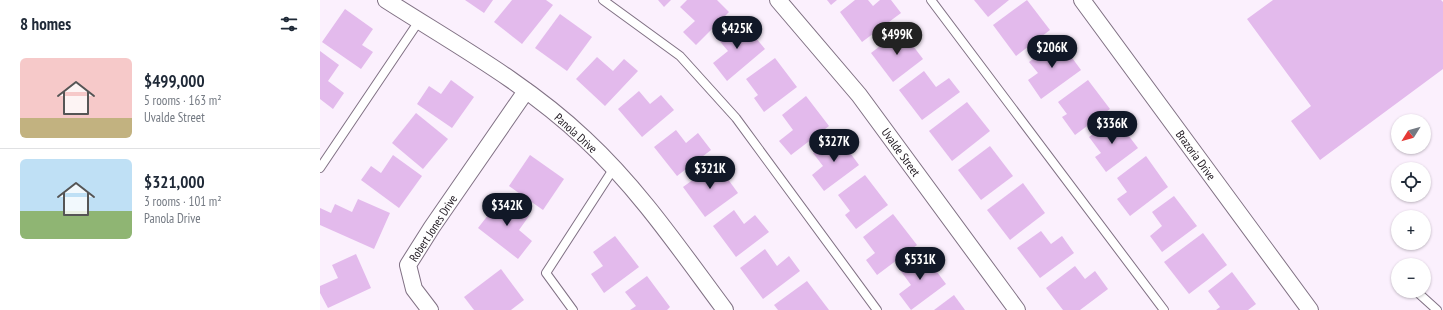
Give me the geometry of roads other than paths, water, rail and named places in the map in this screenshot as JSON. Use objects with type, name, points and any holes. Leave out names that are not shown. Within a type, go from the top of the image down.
[{"type":"street","name":"Panola Drive","points":[[386,0],[526,91],[584,138],[614,168],[669,234],[725,310]]},
{"type":"street","name":"Uvalde Street","points":[[778,0],[859,95],[1017,310]]},
{"type":"street","name":"Brazoria Drive","points":[[1082,0],[1310,310]]},
{"type":"street","name":"Robert Jones Drive","points":[[430,310],[414,289],[408,266],[432,227],[526,91]]},
{"type":"lane","points":[[602,0],[680,56],[736,118],[877,310]]},
{"type":"lane","points":[[931,0],[1164,310]]},
{"type":"lane","points":[[320,168],[419,21]]},
{"type":"lane","points":[[573,310],[546,273],[614,168]]},
{"type":"lane","points":[[1424,298],[1437,310]]}]
